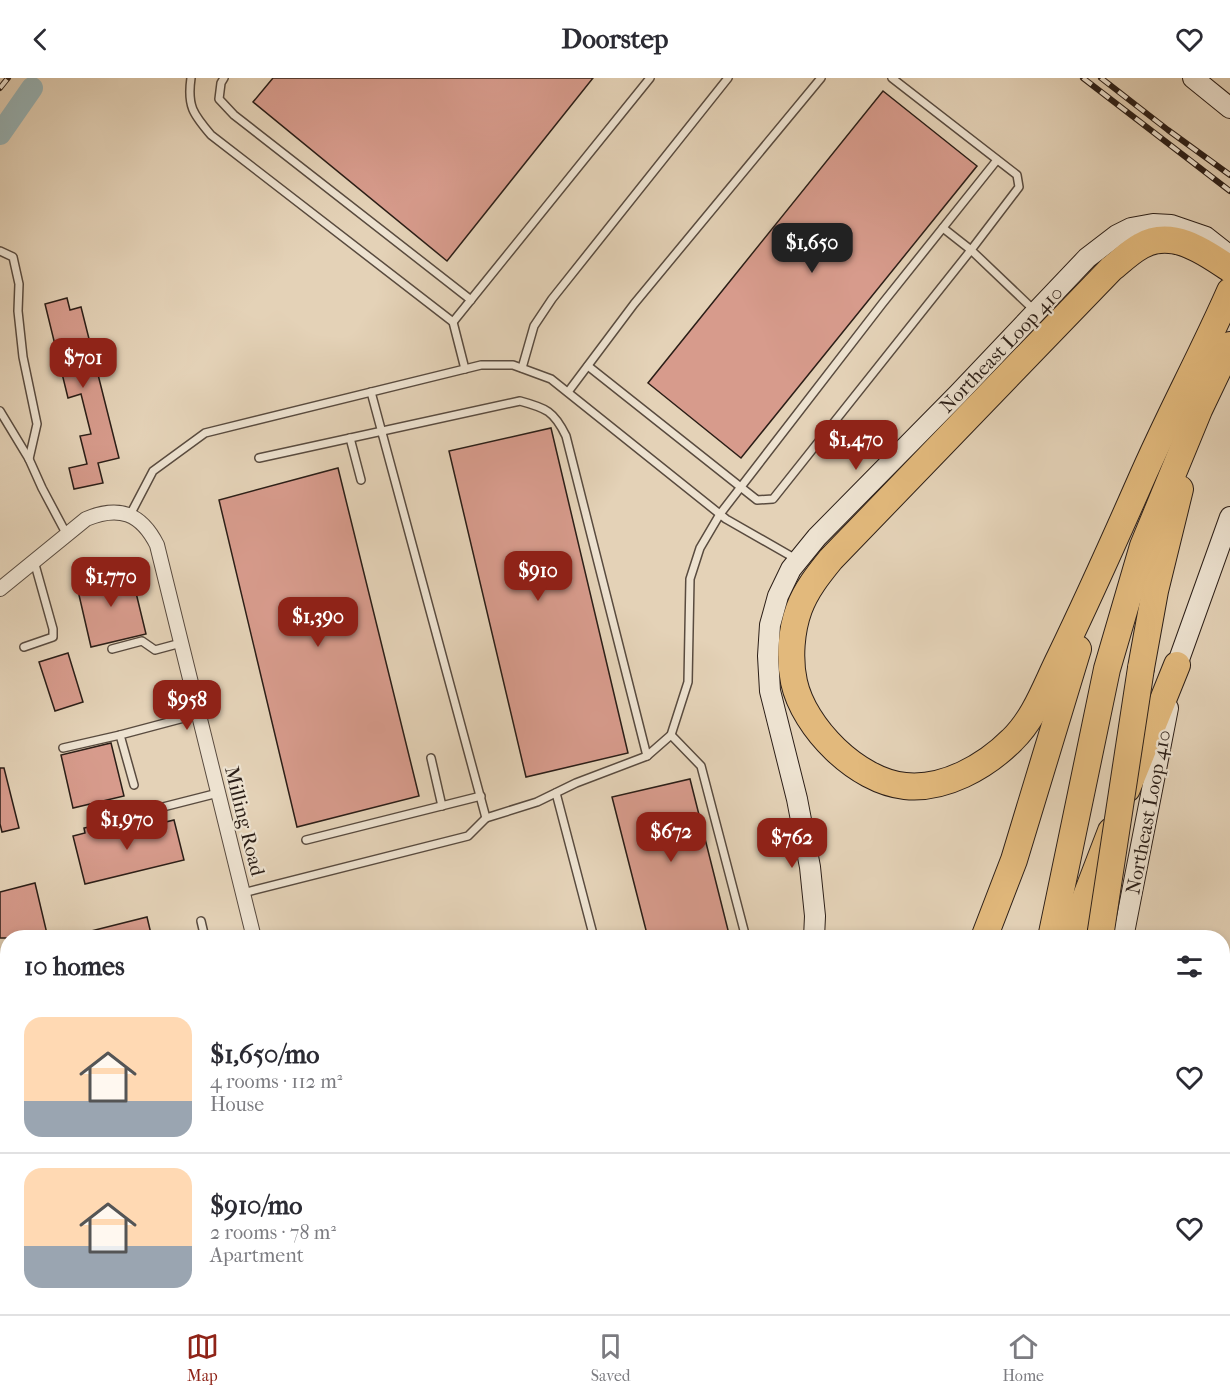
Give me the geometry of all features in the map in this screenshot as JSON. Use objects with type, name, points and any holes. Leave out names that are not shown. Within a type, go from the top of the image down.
[{"type":"highway","points":[[1223,335],[1141,479],[1109,555],[1032,715],[1013,740],[993,757],[969,772],[938,783],[906,786],[878,779],[850,762],[829,743],[810,720],[794,682],[791,655],[793,631],[799,608],[812,582],[831,559],[1127,255],[1143,244],[1162,240],[1182,242],[1201,249],[1230,269]]},
{"type":"highway","points":[[1101,930],[1155,591],[1199,410],[1223,335],[1230,291]]},
{"type":"highway","points":[[1053,930],[1111,658],[1143,546],[1199,410]]},
{"type":"highway","points":[[987,930],[1014,860],[1068,680],[1109,555]]},
{"type":"highway","points":[[1073,930],[1177,665]]},
{"type":"main road","points":[[1193,78],[1230,108]]},
{"type":"main road","name":"Northeast Loop 410","points":[[814,930],[810,867],[797,799],[770,691],[768,656],[770,625],[778,596],[791,569],[817,537],[1088,258],[1117,235],[1131,228],[1153,224],[1171,225],[1206,237],[1230,256]]},
{"type":"main road","name":"Northeast Loop 410","points":[[1125,930],[1177,665],[1223,558],[1230,517]]},
{"type":"street","points":[[0,589],[86,519],[100,513],[113,512],[130,515]]},
{"type":"street","name":"Milling Road","points":[[130,515],[142,522],[151,532],[157,545],[252,930]]},
{"type":"lane","points":[[191,78],[189,94],[195,116],[211,135],[453,322],[465,369]]},
{"type":"lane","points":[[224,78],[219,99],[234,115],[471,300]]},
{"type":"lane","points":[[453,322],[650,78]]},
{"type":"lane","points":[[522,368],[534,326],[552,299],[728,78]]},
{"type":"lane","points":[[568,392],[634,304],[821,78]]},
{"type":"lane","points":[[588,366],[757,501],[773,499],[1019,187],[1017,175],[891,78]]},
{"type":"lane","points":[[243,893],[468,836],[486,818],[537,802],[576,783],[647,756],[671,735],[688,682],[690,579],[700,548],[720,514],[998,160]]},
{"type":"lane","points":[[943,228],[971,250],[1036,312]]},
{"type":"lane","points":[[0,251],[13,257],[20,284],[18,311],[23,357],[37,424],[29,459]]},
{"type":"lane","points":[[130,515],[153,471],[205,433],[481,365],[513,365],[551,379],[720,514],[799,560]]},
{"type":"lane","points":[[371,392],[486,818]]},
{"type":"lane","points":[[259,458],[520,401],[543,407],[558,419],[566,436],[647,756]]},
{"type":"lane","points":[[0,411],[29,459],[67,535]]},
{"type":"lane","points":[[350,438],[361,480]]},
{"type":"lane","points":[[24,647],[53,637],[53,629],[34,561]]},
{"type":"lane","points":[[112,649],[142,641],[155,650],[181,643]]},
{"type":"lane","points":[[63,748],[199,714]]},
{"type":"lane","points":[[120,735],[134,785]]},
{"type":"lane","points":[[671,735],[701,766],[744,930]]},
{"type":"lane","points":[[431,758],[442,806]]},
{"type":"lane","points":[[108,821],[218,793]]},
{"type":"lane","points":[[556,793],[592,930]]},
{"type":"lane","points":[[306,840],[480,796]]},
{"type":"lane","points":[[201,921],[203,930]]},
{"type":"lane","points":[[425,1314],[433,1314]]},
{"type":"building","points":[[273,78],[593,78],[447,261],[253,102]]},
{"type":"building","points":[[883,91],[977,166],[741,458],[648,383]]},
{"type":"building","points":[[67,298],[70,310],[81,307],[119,458],[98,463],[103,483],[74,489],[69,468],[87,464],[80,436],[91,434],[81,394],[68,398],[45,304]]},
{"type":"building","points":[[551,428],[628,753],[526,777],[449,451]]},
{"type":"building","points":[[338,468],[419,796],[297,827],[219,500]]},
{"type":"building","points":[[130,568],[146,634],[91,647],[76,582]]},
{"type":"building","points":[[68,653],[83,702],[55,711],[39,662]]},
{"type":"building","points":[[111,743],[124,796],[73,808],[61,755]]},
{"type":"building","points":[[0,768],[4,768],[19,828],[2,832],[0,824]]},
{"type":"building","points":[[690,779],[728,930],[646,930],[612,797]]},
{"type":"building","points":[[174,820],[184,860],[85,884],[73,836],[85,833],[84,828],[98,825],[101,838]]},
{"type":"building","points":[[35,883],[46,930],[0,930],[0,892]]},
{"type":"building","points":[[147,917],[150,930],[95,930]]},
{"type":"waterway","points":[[0,134],[32,88]]},
{"type":"railway","points":[[0,88],[8,78]]},
{"type":"railway","points":[[1083,78],[1230,191]]},
{"type":"railway","points":[[1101,78],[1230,175]]}]
